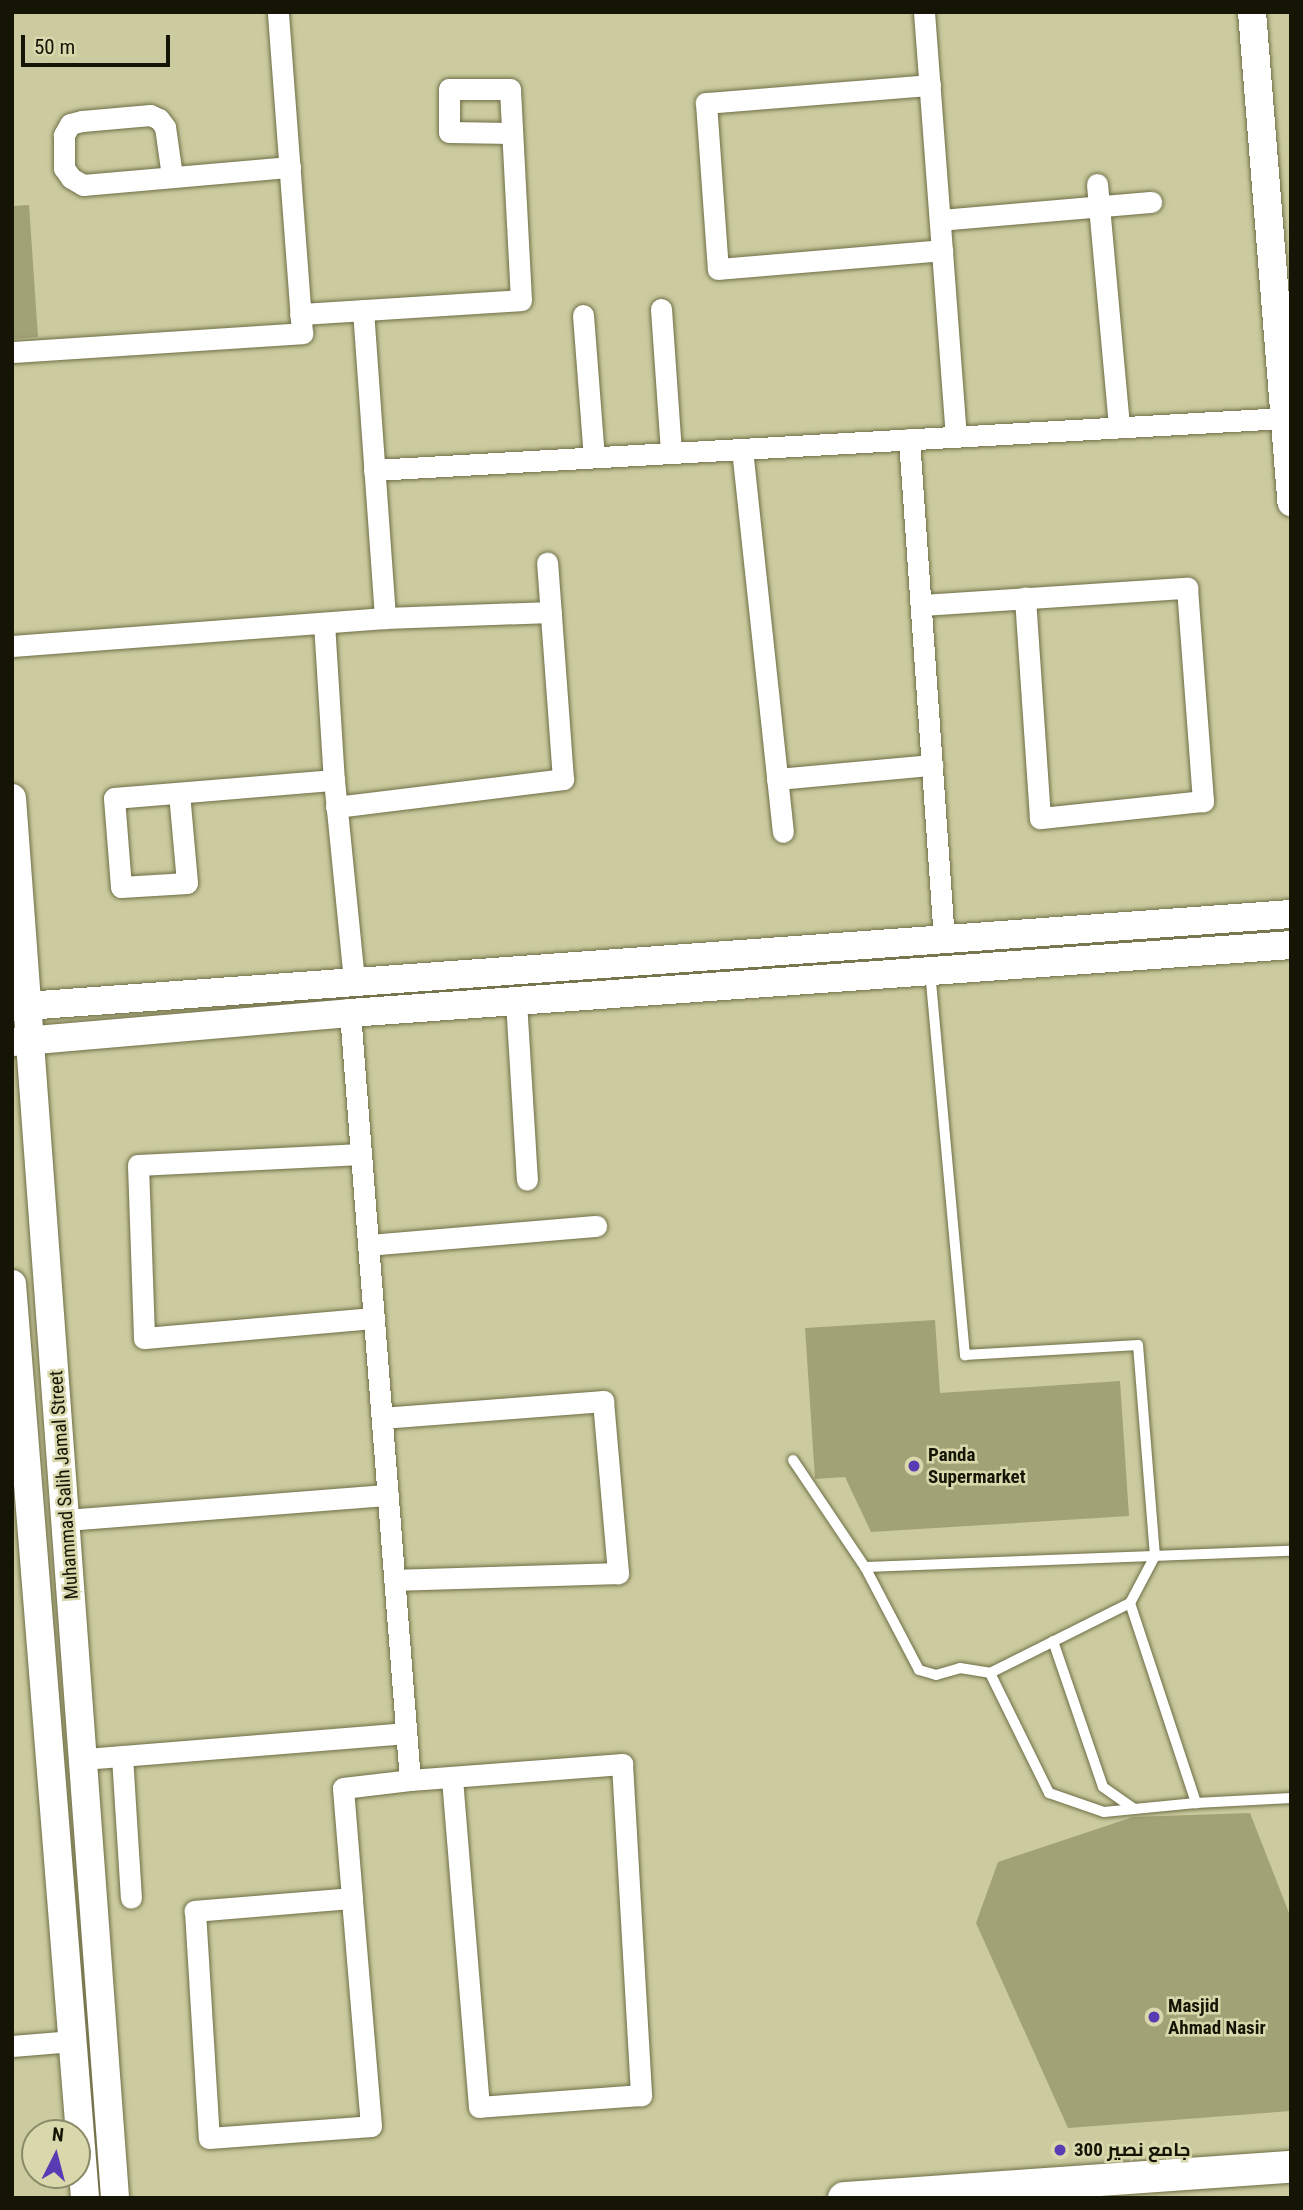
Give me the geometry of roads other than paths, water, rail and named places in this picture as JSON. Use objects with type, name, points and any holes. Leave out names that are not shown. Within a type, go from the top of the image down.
[{"type":"main road","points":[[844,2198],[1291,2167]]},
{"type":"street","points":[[12,352],[302,332],[278,12]]},
{"type":"street","points":[[924,12],[956,436]]},
{"type":"street","points":[[1252,12],[1291,502]]},
{"type":"street","points":[[930,85],[706,103],[718,270],[942,250]]},
{"type":"street","points":[[172,176],[165,127],[159,119],[150,115],[82,121],[70,124],[64,135],[64,168],[71,178],[83,184],[290,167]]},
{"type":"street","points":[[300,314],[521,300],[512,133]]},
{"type":"street","points":[[1097,184],[1119,427]]},
{"type":"street","points":[[940,220],[1151,202]]},
{"type":"street","points":[[661,309],[671,452]]},
{"type":"street","points":[[363,310],[385,618]]},
{"type":"street","points":[[583,315],[594,457]]},
{"type":"street","points":[[374,470],[1284,418]]},
{"type":"street","points":[[909,439],[944,939]]},
{"type":"street","points":[[742,449],[783,832]]},
{"type":"street","points":[[336,807],[564,779],[547,564]]},
{"type":"street","points":[[921,605],[1025,598],[1187,588],[1203,801],[1040,818],[1025,598]]},
{"type":"street","points":[[12,646],[385,618],[551,612]]},
{"type":"street","points":[[324,623],[336,807],[354,982]]},
{"type":"street","points":[[777,779],[932,765]]},
{"type":"street","points":[[179,793],[187,883],[121,887],[114,798],[334,780]]},
{"type":"street","name":"Muhammad Salih Jamal Street","points":[[12,798],[22,1041],[67,1520],[115,2185]]},
{"type":"street","points":[[20,1006],[1291,914]]},
{"type":"street","points":[[22,1041],[350,1013],[1291,945]]},
{"type":"street","points":[[516,1001],[527,1180]]},
{"type":"street","points":[[350,1013],[410,1780]]},
{"type":"street","points":[[361,1154],[138,1165],[144,1338],[374,1318]]},
{"type":"street","points":[[368,1245],[596,1226]]},
{"type":"street","name":"Muhammad Salih Jamal Street","points":[[12,1284],[85,2191]]},
{"type":"street","points":[[382,1418],[604,1401],[618,1573],[394,1580]]},
{"type":"street","points":[[67,1520],[388,1495]]},
{"type":"street","points":[[85,1759],[406,1733]]},
{"type":"street","points":[[122,1756],[131,1898]]},
{"type":"street","points":[[352,1898],[195,1911],[209,2138],[371,2126],[352,1898],[342,1788],[410,1780],[622,1764],[641,2095],[479,2107],[452,1777]]},
{"type":"street","points":[[12,2046],[73,2041]]},
{"type":"lane","points":[[793,1460],[865,1567],[919,1670],[936,1675],[960,1668],[990,1673],[1130,1603],[1155,1556],[1138,1345],[965,1355],[930,971]]},
{"type":"lane","points":[[865,1567],[1291,1551]]},
{"type":"lane","points":[[1130,1603],[1196,1803]]},
{"type":"lane","points":[[1053,1641],[1103,1787],[1134,1809]]},
{"type":"lane","points":[[990,1673],[1049,1793],[1104,1812],[1196,1803],[1291,1798]]},
{"type":"place","name":"Panda Supermarket","points":[[914,1466]]},
{"type":"place","name":"Masjid Ahmad Nasir","points":[[1154,2017]]},
{"type":"place","name":"جامع نصير 300","points":[[1060,2150]]}]
